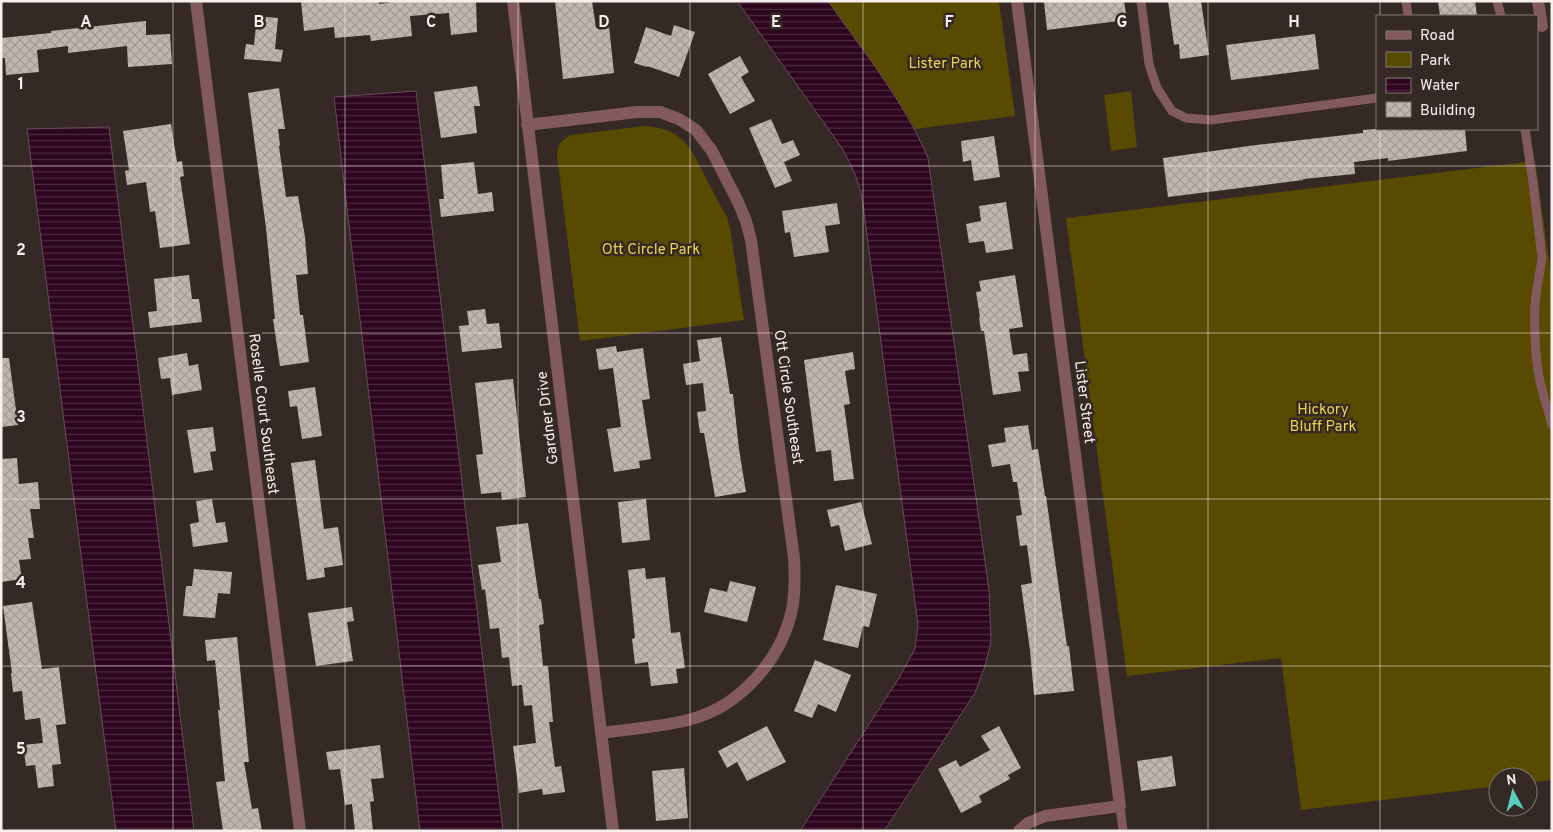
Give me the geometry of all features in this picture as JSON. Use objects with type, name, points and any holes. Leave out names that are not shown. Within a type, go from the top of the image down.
[{"type":"street","name":"Roselle Court Southeast","points":[[196,1],[300,831]]},
{"type":"street","name":"Gardner Drive","points":[[513,1],[614,831]]},
{"type":"street","name":"Lister Street","points":[[1018,1],[1120,806]]},
{"type":"street","points":[[1538,1],[1542,26]]},
{"type":"street","name":"Ott Circle Southeast","points":[[527,125],[637,112],[660,112],[679,119],[696,130],[712,151],[746,220],[751,240],[794,558],[793,605],[787,627],[778,648],[765,668],[749,685],[732,700],[690,720],[601,733]]},
{"type":"street","points":[[1019,831],[1028,823],[1045,816],[1120,806]]},
{"type":"lane","points":[[1141,1],[1149,64],[1157,88],[1172,112],[1186,118],[1211,120],[1376,98]]},
{"type":"lane","points":[[1406,1],[1408,15]]},
{"type":"lane","points":[[1497,1],[1501,15]]},
{"type":"lane","points":[[1525,130],[1542,258],[1535,306],[1536,360],[1539,379],[1552,425]]},
{"type":"lane","points":[[1120,806],[1123,831]]},
{"type":"green space","name":"Lister Park","points":[[828,1],[999,1],[1015,116],[915,129]]},
{"type":"green space","points":[[1131,91],[1137,147],[1111,151],[1104,95]]},
{"type":"green space","name":"Ott Circle Park","points":[[644,126],[667,130],[683,140],[694,155],[727,217],[744,320],[580,341],[557,155],[558,148],[565,138],[571,135]]},
{"type":"green space","name":"Hickory Bluff Park","points":[[1535,161],[1552,281],[1552,780],[1538,782],[1538,767],[1488,767],[1488,787],[1301,810],[1281,658],[1127,676],[1066,218]]},
{"type":"water","points":[[737,1],[828,1],[895,96],[928,158],[989,590],[991,641],[985,666],[975,693],[884,831],[800,831],[899,678],[915,649],[918,625],[862,197],[854,172],[842,148]]},
{"type":"water","points":[[416,91],[503,831],[420,831],[334,97]]},
{"type":"water","points":[[109,127],[194,831],[116,831],[27,129]]},
{"type":"building","points":[[301,1],[379,1],[379,4],[399,1],[476,1],[477,32],[451,35],[449,13],[410,16],[412,36],[371,41],[370,35],[335,38],[334,27],[304,31]]},
{"type":"building","points":[[555,1],[592,1],[596,28],[609,26],[614,73],[563,79]]},
{"type":"building","points":[[1124,1],[1127,20],[1047,30],[1044,2]]},
{"type":"building","points":[[1168,1],[1201,1],[1209,55],[1180,59],[1179,44],[1174,45]]},
{"type":"building","points":[[1438,1],[1475,1],[1477,15],[1440,15]]},
{"type":"building","points":[[257,16],[278,18],[275,49],[283,50],[281,62],[244,59],[246,44],[254,45]]},
{"type":"building","points":[[146,21],[146,35],[170,34],[172,64],[128,67],[127,46],[68,53],[68,46],[37,50],[39,72],[6,75],[5,58],[1,58],[1,38]]},
{"type":"building","points":[[674,25],[695,32],[679,77],[634,63],[646,27],[671,36]]},
{"type":"building","points":[[1315,34],[1319,69],[1231,80],[1226,45]]},
{"type":"building","points":[[740,56],[749,72],[741,77],[755,101],[730,114],[708,74]]},
{"type":"building","points":[[477,86],[480,106],[474,106],[477,133],[441,138],[434,92]]},
{"type":"building","points":[[279,88],[285,129],[278,129],[279,146],[286,197],[298,196],[305,237],[308,274],[296,275],[300,315],[303,315],[309,362],[280,366],[273,319],[275,319],[266,228],[248,93]]},
{"type":"building","points":[[771,119],[782,144],[793,140],[800,155],[784,162],[792,181],[775,188],[749,128]]},
{"type":"building","points":[[171,124],[177,162],[182,161],[184,176],[180,177],[190,244],[160,248],[155,211],[150,212],[146,182],[127,185],[125,171],[129,170],[123,131]]},
{"type":"building","points":[[1363,130],[1465,130],[1467,151],[1388,161],[1388,158],[1354,162],[1355,174],[1168,197],[1163,158],[1363,133]]},
{"type":"building","points":[[994,136],[1000,177],[974,181],[971,160],[963,162],[961,141]]},
{"type":"building","points":[[474,162],[478,194],[492,192],[494,211],[441,217],[439,199],[444,199],[441,165]]},
{"type":"building","points":[[1006,202],[1013,249],[986,253],[984,241],[969,243],[966,224],[981,221],[979,206]]},
{"type":"building","points":[[837,203],[840,224],[825,226],[829,252],[794,257],[790,232],[785,233],[782,211]]},
{"type":"building","points":[[189,275],[192,299],[199,299],[202,322],[150,328],[148,312],[157,311],[154,279]]},
{"type":"building","points":[[1015,275],[1023,327],[1009,329],[1013,355],[1027,353],[1029,371],[1018,372],[1021,391],[993,395],[984,331],[981,331],[976,292],[981,291],[979,281]]},
{"type":"building","points":[[485,309],[487,324],[499,323],[502,348],[462,352],[459,326],[469,325],[467,311]]},
{"type":"building","points":[[721,337],[730,394],[733,394],[746,492],[715,497],[704,433],[700,433],[697,412],[706,411],[703,383],[686,385],[683,364],[700,361],[697,340]]},
{"type":"building","points":[[616,346],[617,352],[643,348],[650,399],[642,400],[651,459],[639,461],[640,468],[614,472],[607,429],[621,427],[613,368],[599,370],[596,349]]},
{"type":"building","points":[[853,352],[855,369],[845,371],[850,404],[844,405],[854,479],[834,481],[831,450],[816,452],[804,360]]},
{"type":"building","points":[[187,353],[189,366],[198,364],[202,390],[172,395],[170,378],[161,379],[158,358]]},
{"type":"building","points":[[1,358],[9,358],[18,425],[1,427]]},
{"type":"building","points":[[513,379],[526,497],[502,500],[501,492],[481,494],[476,455],[483,454],[475,383]]},
{"type":"building","points":[[315,387],[322,436],[302,439],[297,406],[290,407],[288,391]]},
{"type":"building","points":[[1028,425],[1032,450],[1038,449],[1067,646],[1069,646],[1074,691],[1034,695],[1021,585],[1032,583],[1027,545],[1020,546],[1016,516],[1022,515],[1017,482],[1013,482],[1010,464],[992,467],[988,445],[1006,442],[1004,428]]},
{"type":"building","points":[[213,427],[216,451],[210,452],[213,470],[194,473],[187,430]]},
{"type":"building","points":[[17,458],[19,484],[38,482],[40,509],[30,509],[34,538],[28,538],[31,559],[19,560],[22,579],[1,582],[1,459]]},
{"type":"building","points":[[315,460],[324,529],[338,527],[343,565],[324,568],[325,577],[307,580],[291,463]]},
{"type":"building","points":[[212,499],[216,523],[225,522],[228,542],[193,547],[190,524],[199,522],[196,501]]},
{"type":"building","points":[[646,499],[650,540],[622,543],[618,502]]},
{"type":"building","points":[[861,502],[872,544],[845,551],[839,525],[831,527],[827,510]]},
{"type":"building","points":[[528,523],[544,624],[539,625],[543,666],[548,666],[553,722],[549,722],[555,767],[561,766],[565,792],[543,795],[542,789],[519,793],[513,746],[536,743],[532,705],[524,706],[522,685],[512,686],[509,657],[502,658],[499,628],[490,629],[485,589],[482,590],[478,565],[501,562],[496,527]]},
{"type":"building","points":[[645,568],[646,579],[665,577],[671,633],[680,632],[685,668],[676,669],[678,683],[651,686],[648,662],[635,664],[632,639],[635,638],[628,570]]},
{"type":"building","points":[[194,569],[232,572],[230,594],[218,593],[215,618],[183,616],[186,586],[192,586]]},
{"type":"building","points":[[730,581],[756,587],[747,622],[704,612],[710,588],[727,592]]},
{"type":"building","points":[[836,585],[877,594],[869,627],[863,626],[858,648],[823,640]]},
{"type":"building","points":[[32,602],[42,669],[59,667],[66,724],[56,725],[61,764],[52,765],[54,786],[38,788],[35,765],[26,766],[23,745],[43,743],[40,718],[25,720],[22,691],[13,692],[3,606]]},
{"type":"building","points":[[352,607],[354,621],[347,622],[353,661],[316,666],[308,613]]},
{"type":"building","points":[[237,637],[249,762],[244,762],[252,809],[258,808],[262,831],[223,831],[216,782],[225,781],[218,710],[220,710],[215,660],[207,661],[205,640]]},
{"type":"building","points":[[815,660],[851,675],[836,712],[818,704],[812,718],[794,711]]},
{"type":"building","points":[[767,726],[786,762],[747,781],[737,762],[727,768],[718,751]]},
{"type":"building","points":[[999,726],[1021,768],[1008,775],[1010,779],[979,796],[982,802],[961,813],[938,769],[956,760],[960,767],[990,750],[981,736]]},
{"type":"building","points":[[380,745],[384,778],[371,779],[374,801],[370,802],[373,831],[355,831],[352,804],[345,805],[340,769],[329,770],[326,752]]},
{"type":"building","points":[[1172,756],[1176,786],[1141,791],[1137,761]]},
{"type":"building","points":[[684,768],[688,818],[656,821],[652,771]]}]
